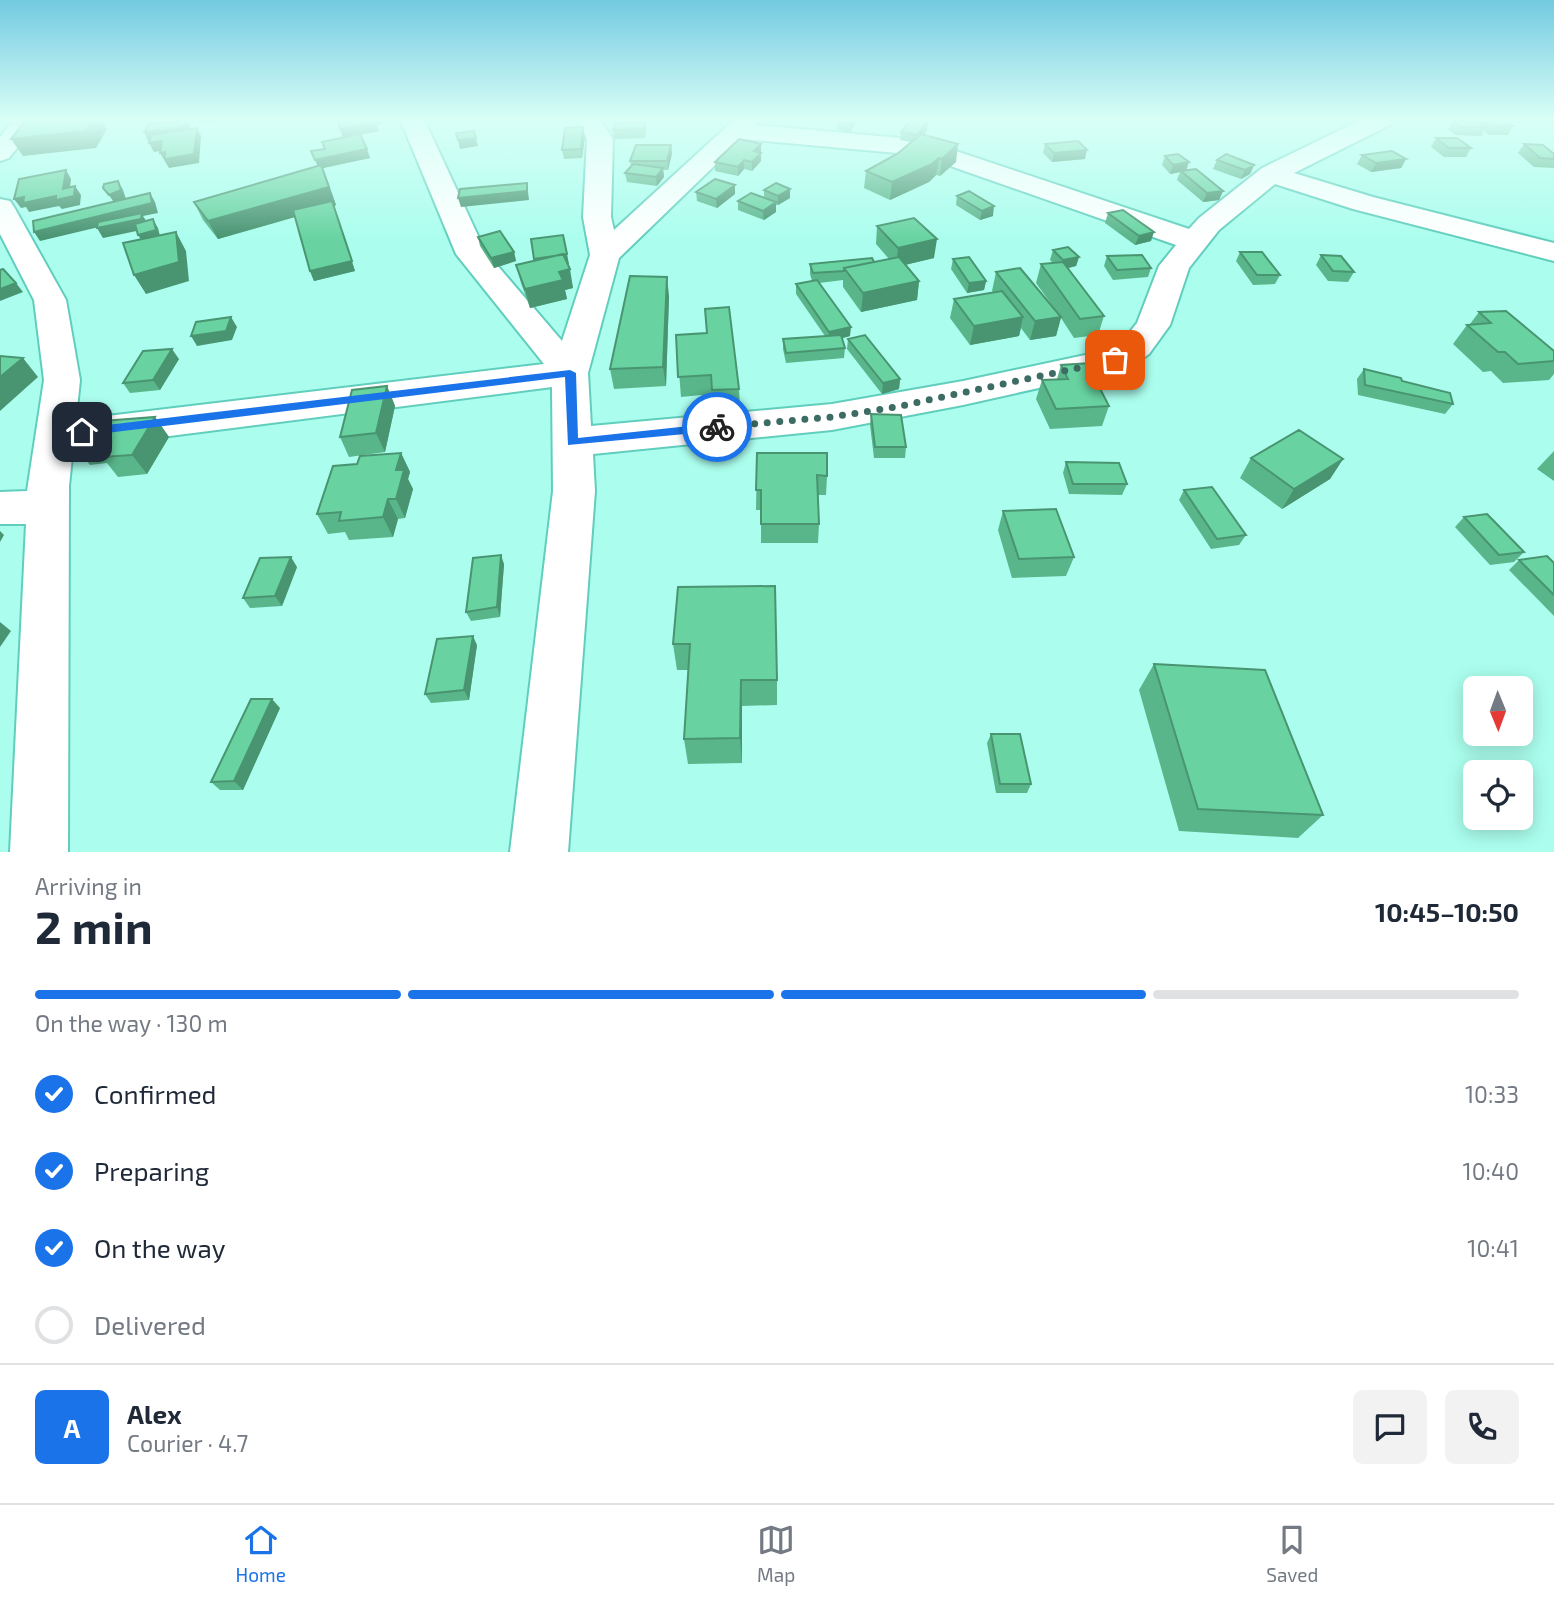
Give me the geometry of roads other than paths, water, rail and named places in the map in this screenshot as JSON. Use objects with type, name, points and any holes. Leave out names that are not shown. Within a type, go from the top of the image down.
[{"type":"street","points":[[429,159],[471,254],[570,373]]},
{"type":"street","points":[[539,852],[574,491],[570,373],[605,256],[597,217],[599,159]]},
{"type":"street","points":[[605,256],[707,159]]},
{"type":"street","points":[[954,159],[1195,241]]},
{"type":"street","points":[[572,442],[832,417],[963,393],[1115,360],[1137,346],[1153,326],[1174,266],[1209,224],[1271,174],[1302,159]]},
{"type":"street","points":[[1271,174],[1363,203],[1554,252]]},
{"type":"street","points":[[0,207],[50,300],[62,380],[47,507],[39,852]]},
{"type":"street","points":[[55,435],[570,373]]},
{"type":"street","points":[[0,508],[47,507]]}]
